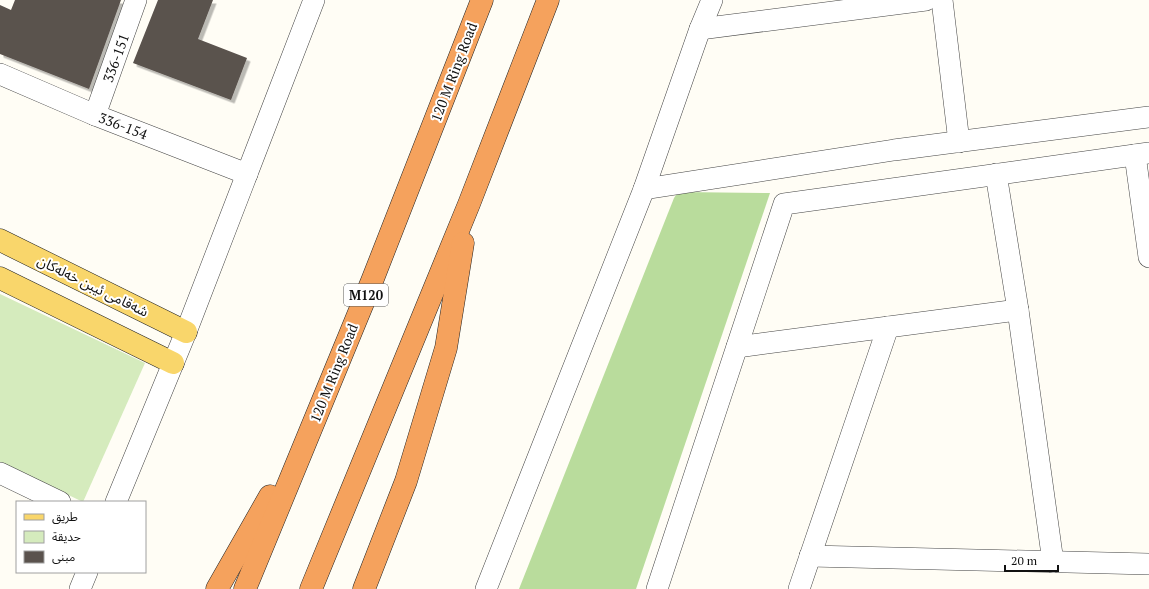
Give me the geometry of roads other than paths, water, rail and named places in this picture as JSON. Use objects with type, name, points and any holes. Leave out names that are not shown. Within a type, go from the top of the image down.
[{"type":"highway","name":"120 M Ring Road","points":[[245,589],[372,281],[482,0]]},
{"type":"highway","points":[[311,589],[469,204],[548,0]]},
{"type":"highway","points":[[217,589],[266,505],[301,433],[383,246],[464,49]]},
{"type":"highway","points":[[364,589],[406,481],[446,348],[469,204]]},
{"type":"main road","name":"شەقامی ئیبن خەلەکان","points":[[0,240],[186,332]]},
{"type":"main road","points":[[0,278],[173,363]]},
{"type":"street","name":"336-151","points":[[95,115],[136,0]]},
{"type":"street","points":[[116,501],[186,332],[314,0]]},
{"type":"street","points":[[486,589],[644,189],[700,29],[712,0]]},
{"type":"street","points":[[700,29],[926,0]]},
{"type":"street","points":[[942,0],[959,142]]},
{"type":"street","name":"336-154","points":[[0,74],[95,115],[247,174]]},
{"type":"street","points":[[644,189],[894,150],[1149,117]]},
{"type":"street","points":[[657,589],[784,204],[1142,154],[1149,257]]},
{"type":"street","points":[[996,174],[1018,310],[1053,562]]},
{"type":"street","points":[[737,347],[1018,310]]},
{"type":"street","points":[[799,589],[888,327]]},
{"type":"street","points":[[0,473],[58,501]]},
{"type":"street","points":[[810,556],[1149,564]]},
{"type":"street","points":[[80,589],[87,573]]}]
